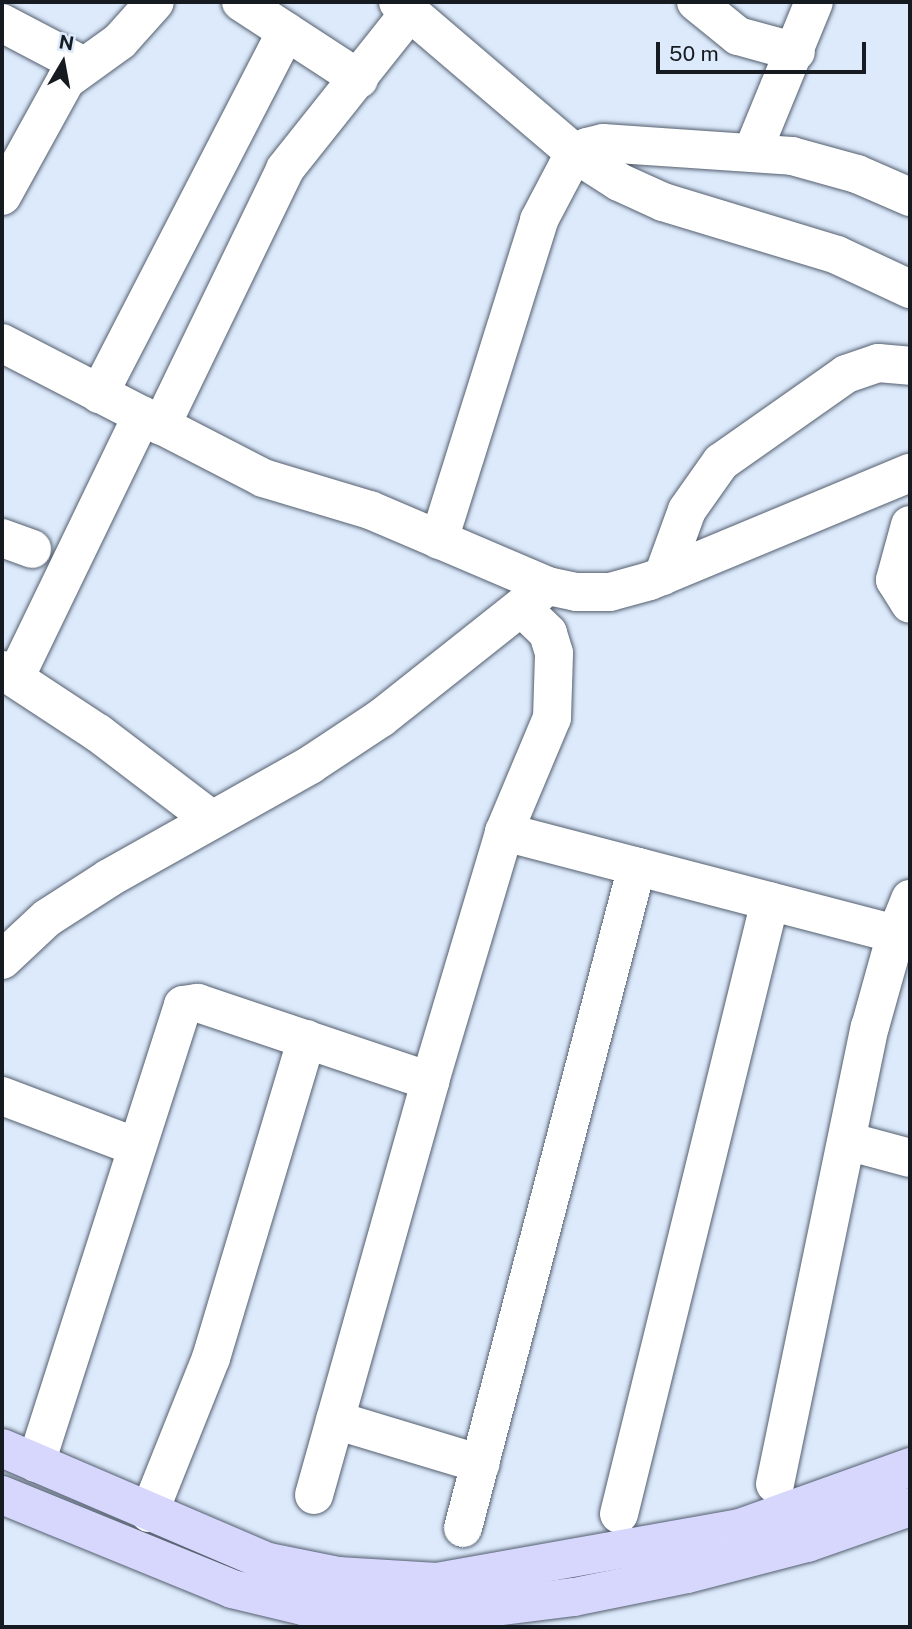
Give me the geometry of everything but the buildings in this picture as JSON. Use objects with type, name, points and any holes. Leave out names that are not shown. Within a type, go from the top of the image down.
[{"type":"main road","points":[[2,1448],[268,1562],[338,1576],[437,1582],[740,1528],[910,1467]]},
{"type":"main road","points":[[2,1495],[232,1589],[303,1606],[386,1614],[547,1600],[687,1574],[807,1543],[910,1507]]},
{"type":"street","points":[[2,196],[53,97],[82,65],[120,41],[155,2]]},
{"type":"street","points":[[241,2],[359,79]]},
{"type":"street","points":[[696,2],[738,36],[796,52]]},
{"type":"street","points":[[752,153],[796,52],[814,2]]},
{"type":"street","points":[[212,820],[168,783],[9,674],[151,421],[285,169],[359,79],[404,7],[577,155],[619,182],[663,202],[837,255],[910,289]]},
{"type":"street","points":[[2,23],[82,65]]},
{"type":"street","points":[[99,394],[286,31]]},
{"type":"street","points":[[439,540],[539,220],[577,155],[603,144],[752,153],[825,163],[910,197]]},
{"type":"street","points":[[2,343],[263,478],[370,510],[439,540],[534,596],[540,621],[551,643],[552,718],[505,832],[430,1081],[314,1494]]},
{"type":"street","points":[[663,576],[687,510],[721,462],[846,374],[877,363],[910,366]]},
{"type":"street","points":[[2,960],[17,928],[212,820],[381,718],[534,596],[610,592],[663,576],[910,473]]},
{"type":"street","points":[[910,525],[895,580],[910,604]]},
{"type":"street","points":[[505,832],[895,934]]},
{"type":"street","points":[[464,1528],[637,866]]},
{"type":"street","points":[[775,1484],[847,1142],[895,934],[910,899]]},
{"type":"street","points":[[619,1514],[770,901]]},
{"type":"street","points":[[36,1464],[183,1005],[198,1003],[430,1081]]},
{"type":"street","points":[[149,1513],[211,1358],[307,1039]]},
{"type":"street","points":[[2,1096],[136,1147]]},
{"type":"street","points":[[847,1142],[910,1158]]},
{"type":"street","points":[[335,1420],[481,1464]]}]
